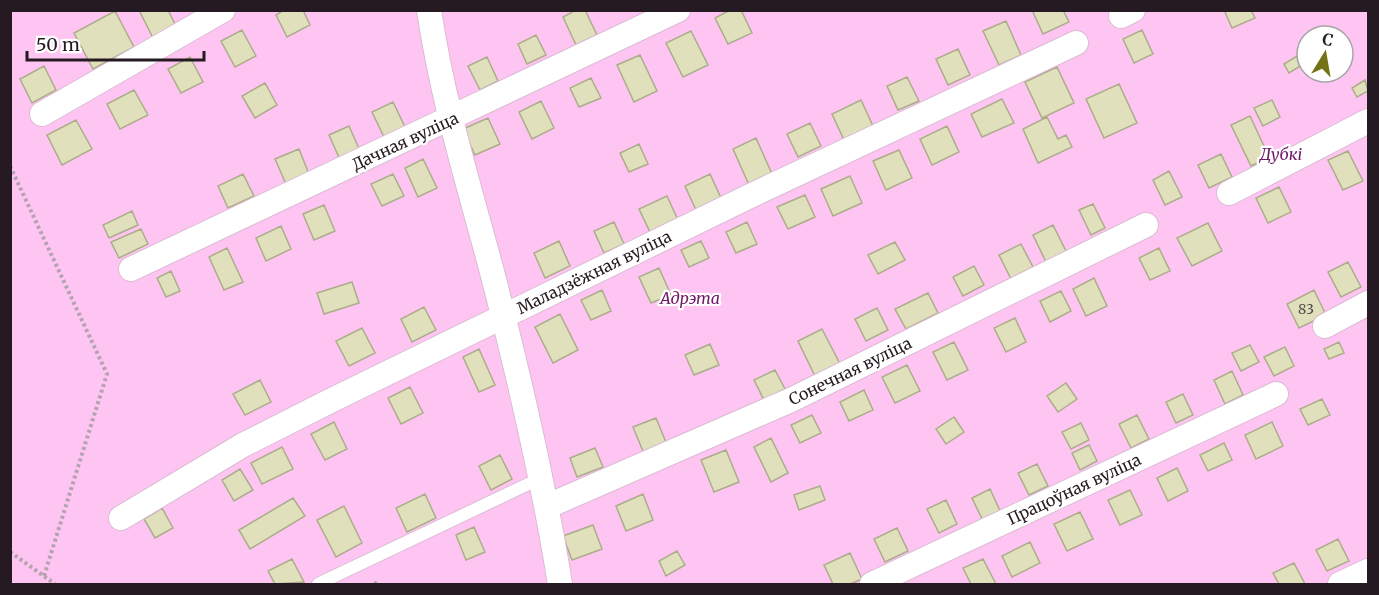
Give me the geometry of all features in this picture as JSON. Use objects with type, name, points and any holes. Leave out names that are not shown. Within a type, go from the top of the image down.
[{"type":"street","points":[[42,114],[223,10]]},
{"type":"street","points":[[429,10],[451,120],[503,316],[548,506],[560,585]]},
{"type":"street","name":"Дачная вуліца","points":[[131,269],[451,120],[678,10]]},
{"type":"street","name":"Маладзёжная вуліца","points":[[121,518],[243,445],[750,196],[1076,43]]},
{"type":"street","points":[[1229,193],[1368,120]]},
{"type":"street","name":"Сонечная вуліца","points":[[548,506],[791,400],[1146,225]]},
{"type":"street","points":[[1325,326],[1368,303]]},
{"type":"street","name":"Працоўная вуліца","points":[[872,585],[1276,394]]},
{"type":"street","points":[[1340,585],[1368,571]]},
{"type":"lane","points":[[318,585],[541,478]]},
{"type":"path","points":[[10,166],[106,374],[44,576]]},
{"type":"path","points":[[10,552],[55,585]]},
{"type":"green space","name":"Адрэта","points":[[10,11],[1368,11],[1368,584],[11,584]]},
{"type":"building","points":[[139,10],[168,10],[176,26],[153,38]]},
{"type":"building","points":[[284,10],[303,10],[310,25],[287,37],[276,15]]},
{"type":"building","points":[[576,10],[585,10],[597,35],[576,45],[563,17]]},
{"type":"building","points":[[730,10],[741,10],[752,33],[728,44],[715,18]]},
{"type":"building","points":[[1032,10],[1063,10],[1069,22],[1043,34]]},
{"type":"building","points":[[1224,10],[1251,10],[1255,18],[1232,28]]},
{"type":"building","points":[[115,11],[134,47],[93,69],[74,33]]},
{"type":"building","points":[[1006,21],[1021,55],[999,65],[983,31]]},
{"type":"building","points":[[242,30],[256,56],[235,67],[221,41]]},
{"type":"building","points":[[1142,30],[1153,54],[1134,63],[1123,39]]},
{"type":"building","points":[[691,31],[708,65],[683,77],[666,43]]},
{"type":"building","points":[[536,35],[546,55],[527,64],[518,44]]},
{"type":"building","points":[[958,49],[970,75],[948,85],[936,59]]},
{"type":"building","points":[[640,55],[657,91],[634,102],[617,65]]},
{"type":"building","points":[[190,57],[203,82],[181,93],[168,69]]},
{"type":"building","points":[[487,57],[498,81],[480,90],[468,66]]},
{"type":"building","points":[[1295,57],[1295,69],[1289,73],[1284,64]]},
{"type":"building","points":[[44,66],[56,90],[32,103],[20,79]]},
{"type":"building","points":[[1057,67],[1074,103],[1042,118],[1025,82]]},
{"type":"building","points":[[907,77],[919,101],[898,110],[887,86]]},
{"type":"building","points":[[591,78],[601,98],[579,107],[570,88]]},
{"type":"building","points":[[1365,80],[1368,91],[1357,97],[1352,88]]},
{"type":"building","points":[[265,83],[277,105],[255,118],[242,96]]},
{"type":"building","points":[[1119,84],[1137,123],[1104,138],[1086,99]]},
{"type":"building","points":[[134,90],[148,115],[120,129],[107,104]]},
{"type":"building","points":[[1002,99],[1014,123],[982,137],[971,114]]},
{"type":"building","points":[[861,100],[873,126],[844,140],[832,114]]},
{"type":"building","points":[[1272,100],[1280,117],[1263,126],[1254,108]]},
{"type":"building","points":[[541,101],[554,128],[532,139],[519,112]]},
{"type":"building","points":[[393,102],[405,127],[384,137],[372,112]]},
{"type":"building","points":[[1250,116],[1269,157],[1251,166],[1231,125]]},
{"type":"building","points":[[1047,117],[1058,139],[1066,135],[1072,147],[1038,163],[1023,129]]},
{"type":"building","points":[[488,118],[500,144],[475,155],[463,129]]},
{"type":"building","points":[[76,120],[92,149],[62,165],[47,135]]},
{"type":"building","points":[[810,123],[821,146],[798,157],[787,134]]},
{"type":"building","points":[[349,126],[361,153],[341,162],[329,135]]},
{"type":"building","points":[[947,126],[959,152],[932,165],[920,139]]},
{"type":"building","points":[[756,138],[772,174],[749,185],[733,149]]},
{"type":"building","points":[[639,144],[648,164],[629,172],[620,153]]},
{"type":"building","points":[[299,149],[309,174],[286,184],[275,159]]},
{"type":"building","points":[[899,150],[912,178],[886,190],[873,161]]},
{"type":"building","points":[[1348,151],[1363,181],[1343,190],[1328,160]]},
{"type":"building","points":[[1221,154],[1232,177],[1209,188],[1198,165]]},
{"type":"building","points":[[423,159],[437,188],[418,197],[405,168]]},
{"type":"building","points":[[1169,171],[1182,197],[1165,205],[1153,180]]},
{"type":"building","points":[[243,174],[254,196],[228,208],[218,186]]},
{"type":"building","points":[[393,174],[404,196],[382,206],[371,184]]},
{"type":"building","points":[[710,174],[721,198],[696,210],[685,186]]},
{"type":"building","points":[[850,176],[862,203],[833,216],[821,189]]},
{"type":"building","points":[[1279,187],[1291,212],[1268,223],[1256,198]]},
{"type":"building","points":[[805,195],[815,217],[788,229],[777,207]]},
{"type":"building","points":[[667,196],[678,220],[650,232],[639,209]]},
{"type":"building","points":[[1093,204],[1105,228],[1091,235],[1079,210]]},
{"type":"building","points":[[324,205],[335,231],[314,240],[303,214]]},
{"type":"building","points":[[132,211],[138,225],[109,238],[103,225]]},
{"type":"building","points":[[614,222],[624,244],[604,253],[594,231]]},
{"type":"building","points":[[747,222],[757,244],[736,253],[726,232]]},
{"type":"building","points":[[1208,223],[1222,251],[1192,266],[1177,238]]},
{"type":"building","points":[[1053,225],[1066,251],[1046,262],[1033,235]]},
{"type":"building","points":[[281,226],[291,249],[266,261],[256,238]]},
{"type":"building","points":[[141,229],[148,244],[119,258],[111,242]]},
{"type":"building","points":[[559,241],[570,266],[545,278],[534,253]]},
{"type":"building","points":[[701,241],[709,258],[689,267],[681,250]]},
{"type":"building","points":[[895,242],[905,260],[878,274],[868,255]]},
{"type":"building","points":[[1021,244],[1033,267],[1011,279],[999,255]]},
{"type":"building","points":[[227,248],[243,282],[224,290],[209,257]]},
{"type":"building","points":[[1159,248],[1170,271],[1150,280],[1139,258]]},
{"type":"building","points":[[1348,262],[1361,287],[1341,297],[1328,272]]},
{"type":"building","points":[[974,266],[984,285],[963,296],[953,277]]},
{"type":"building","points":[[659,268],[671,295],[651,303],[639,277]]},
{"type":"building","points":[[171,271],[180,291],[166,297],[157,278]]},
{"type":"building","points":[[1094,278],[1107,306],[1086,316],[1073,289]]},
{"type":"building","points":[[352,282],[359,303],[324,314],[317,293]]},
{"type":"building","points":[[602,290],[611,311],[591,320],[581,300]]},
{"type":"building","points":[[1314,290],[1326,315],[1299,328],[1287,304]]},
{"type":"building","points":[[1061,291],[1071,311],[1050,322],[1040,301]]},
{"type":"building","points":[[928,293],[938,313],[906,329],[895,309]]},
{"type":"building","points":[[424,307],[436,330],[412,342],[401,319]]},
{"type":"building","points":[[877,308],[888,330],[866,341],[855,319]]},
{"type":"building","points":[[560,314],[578,350],[553,363],[535,327]]},
{"type":"building","points":[[1015,318],[1026,342],[1006,352],[994,328]]},
{"type":"building","points":[[362,328],[375,353],[349,366],[336,341]]},
{"type":"building","points":[[822,329],[840,364],[815,376],[798,341]]},
{"type":"building","points":[[954,342],[968,370],[947,380],[933,352]]},
{"type":"building","points":[[1339,342],[1344,353],[1329,359],[1324,349]]},
{"type":"building","points":[[710,344],[719,365],[694,375],[685,355]]},
{"type":"building","points":[[1250,345],[1259,362],[1241,371],[1232,353]]},
{"type":"building","points":[[1285,347],[1294,366],[1274,376],[1264,357]]},
{"type":"building","points":[[479,349],[495,385],[479,392],[463,357]]},
{"type":"building","points":[[907,365],[920,391],[895,403],[882,377]]},
{"type":"building","points":[[775,370],[785,389],[764,400],[754,380]]},
{"type":"building","points":[[1232,371],[1243,395],[1225,404],[1214,380]]},
{"type":"building","points":[[260,380],[271,402],[245,415],[233,394]]},
{"type":"building","points":[[1066,383],[1077,399],[1058,412],[1047,396]]},
{"type":"building","points":[[410,387],[423,413],[401,424],[388,398]]},
{"type":"building","points":[[864,390],[873,410],[849,421],[840,402]]},
{"type":"building","points":[[1183,394],[1193,415],[1176,423],[1166,402]]},
{"type":"building","points":[[1322,399],[1330,415],[1308,425],[1300,409]]},
{"type":"building","points":[[812,415],[821,433],[800,443],[791,425]]},
{"type":"building","points":[[1137,415],[1149,439],[1131,448],[1119,424]]},
{"type":"building","points":[[954,417],[964,432],[946,444],[936,429]]},
{"type":"building","points":[[656,418],[668,447],[645,456],[633,427]]},
{"type":"building","points":[[334,422],[347,449],[325,460],[311,434]]},
{"type":"building","points":[[1272,422],[1283,446],[1256,459],[1245,435]]},
{"type":"building","points":[[1081,423],[1089,440],[1071,449],[1062,432]]},
{"type":"building","points":[[771,438],[788,473],[771,482],[754,447]]},
{"type":"building","points":[[1224,443],[1232,460],[1208,471],[1200,455]]},
{"type":"building","points":[[1089,445],[1097,461],[1080,470],[1072,453]]},
{"type":"building","points":[[282,447],[293,469],[262,484],[251,463]]},
{"type":"building","points":[[595,448],[603,467],[577,477],[570,458]]},
{"type":"building","points":[[726,450],[739,482],[714,492],[701,460]]},
{"type":"building","points":[[500,455],[512,479],[491,490],[479,466]]},
{"type":"building","points":[[1037,464],[1048,486],[1029,495],[1018,473]]},
{"type":"building","points":[[1177,468],[1188,491],[1168,501],[1157,478]]},
{"type":"building","points":[[240,469],[253,490],[234,501],[222,480]]},
{"type":"building","points":[[820,486],[825,500],[799,510],[794,495]]},
{"type":"building","points":[[990,489],[1002,515],[984,523],[972,498]]},
{"type":"building","points":[[1130,490],[1142,515],[1120,525],[1108,500]]},
{"type":"building","points":[[425,494],[436,518],[407,532],[396,508]]},
{"type":"building","points":[[643,494],[653,520],[626,531],[616,506]]},
{"type":"building","points":[[293,498],[305,516],[250,549],[239,530]]},
{"type":"building","points":[[946,500],[957,524],[939,533],[927,509]]},
{"type":"building","points":[[344,506],[362,543],[336,557],[317,520]]},
{"type":"building","points":[[162,508],[173,528],[155,538],[144,519]]},
{"type":"building","points":[[1080,512],[1093,539],[1067,551],[1054,524]]},
{"type":"building","points":[[593,525],[602,549],[572,560],[563,536]]},
{"type":"building","points":[[474,527],[485,552],[466,560],[456,535]]},
{"type":"building","points":[[897,528],[908,551],[885,562],[874,539]]},
{"type":"building","points":[[1338,539],[1349,561],[1327,571],[1316,550]]},
{"type":"building","points":[[1030,542],[1040,563],[1012,577],[1002,556]]},
{"type":"building","points":[[677,551],[685,565],[666,576],[659,561]]},
{"type":"building","points":[[850,553],[862,579],[850,584],[833,584],[824,565]]},
{"type":"building","points":[[292,559],[304,582],[275,584],[268,571]]},
{"type":"building","points":[[983,559],[996,584],[971,584],[963,568]]},
{"type":"building","points":[[1294,563],[1305,584],[1279,584],[1273,573]]},
{"type":"park label","name":"Дубкі","points":[[1281,154]]}]
